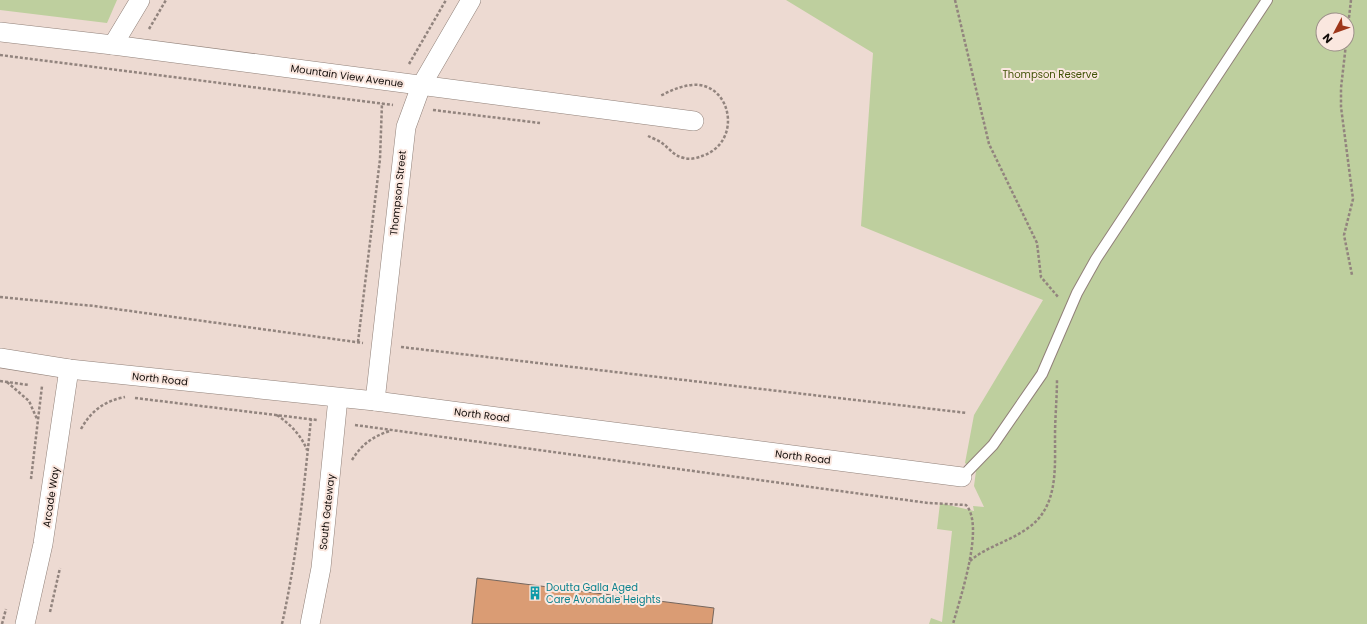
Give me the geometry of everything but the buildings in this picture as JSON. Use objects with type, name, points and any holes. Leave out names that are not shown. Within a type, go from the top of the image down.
[{"type":"street","points":[[113,45],[140,0]]},
{"type":"street","name":"Thompson Street","points":[[375,401],[406,128],[421,86],[471,0]]},
{"type":"street","name":"Mountain View Avenue","points":[[0,32],[113,45],[421,86],[694,120]]},
{"type":"street","name":"North Road","points":[[0,358],[68,368],[375,401],[962,477]]},
{"type":"street","name":"Arcade Way","points":[[25,624],[43,544],[68,368]]},
{"type":"street","name":"South Gateway","points":[[310,624],[321,568],[338,398]]},
{"type":"lane","points":[[962,477],[993,445],[1026,398],[1047,364],[1070,309],[1096,259],[1267,0]]},
{"type":"path","points":[[146,33],[166,0]]},
{"type":"path","points":[[955,0],[989,144],[1037,243],[1041,277],[1070,309]]},
{"type":"path","points":[[1351,0],[1341,88],[1341,107],[1354,199],[1344,235],[1352,275]]},
{"type":"path","points":[[358,342],[380,159],[382,103]]},
{"type":"path","points":[[0,297],[94,306],[381,345],[967,413]]},
{"type":"path","points":[[970,562],[986,549],[1010,540],[1029,528],[1043,513],[1052,494],[1056,470],[1057,374]]},
{"type":"path","points":[[0,381],[66,389]]},
{"type":"path","points":[[6,382],[29,401],[38,422]]},
{"type":"path","points":[[30,484],[42,386]]},
{"type":"path","points":[[117,396],[336,422],[928,503],[966,505],[971,513],[973,536],[970,562],[953,624]]},
{"type":"path","points":[[80,431],[93,411],[113,399],[125,396]]},
{"type":"path","points":[[277,415],[289,423],[297,432],[308,452]]},
{"type":"path","points":[[282,624],[292,576],[311,419]]},
{"type":"path","points":[[351,462],[356,453],[367,442],[380,433],[392,430]]},
{"type":"path","points":[[2,624],[8,601]]},
{"type":"green space","points":[[0,0],[117,0],[107,23],[0,10]]},
{"type":"green space","name":"Thompson Reserve","points":[[786,0],[1367,0],[1367,624],[929,624],[931,618],[942,622],[952,531],[937,529],[940,503],[974,511],[973,506],[984,507],[974,486],[976,471],[965,463],[974,415],[1043,300],[861,226],[873,53]]},
{"type":"place","name":"Doutta Galla Aged Care Avondale Heights","points":[[535,593]]}]
